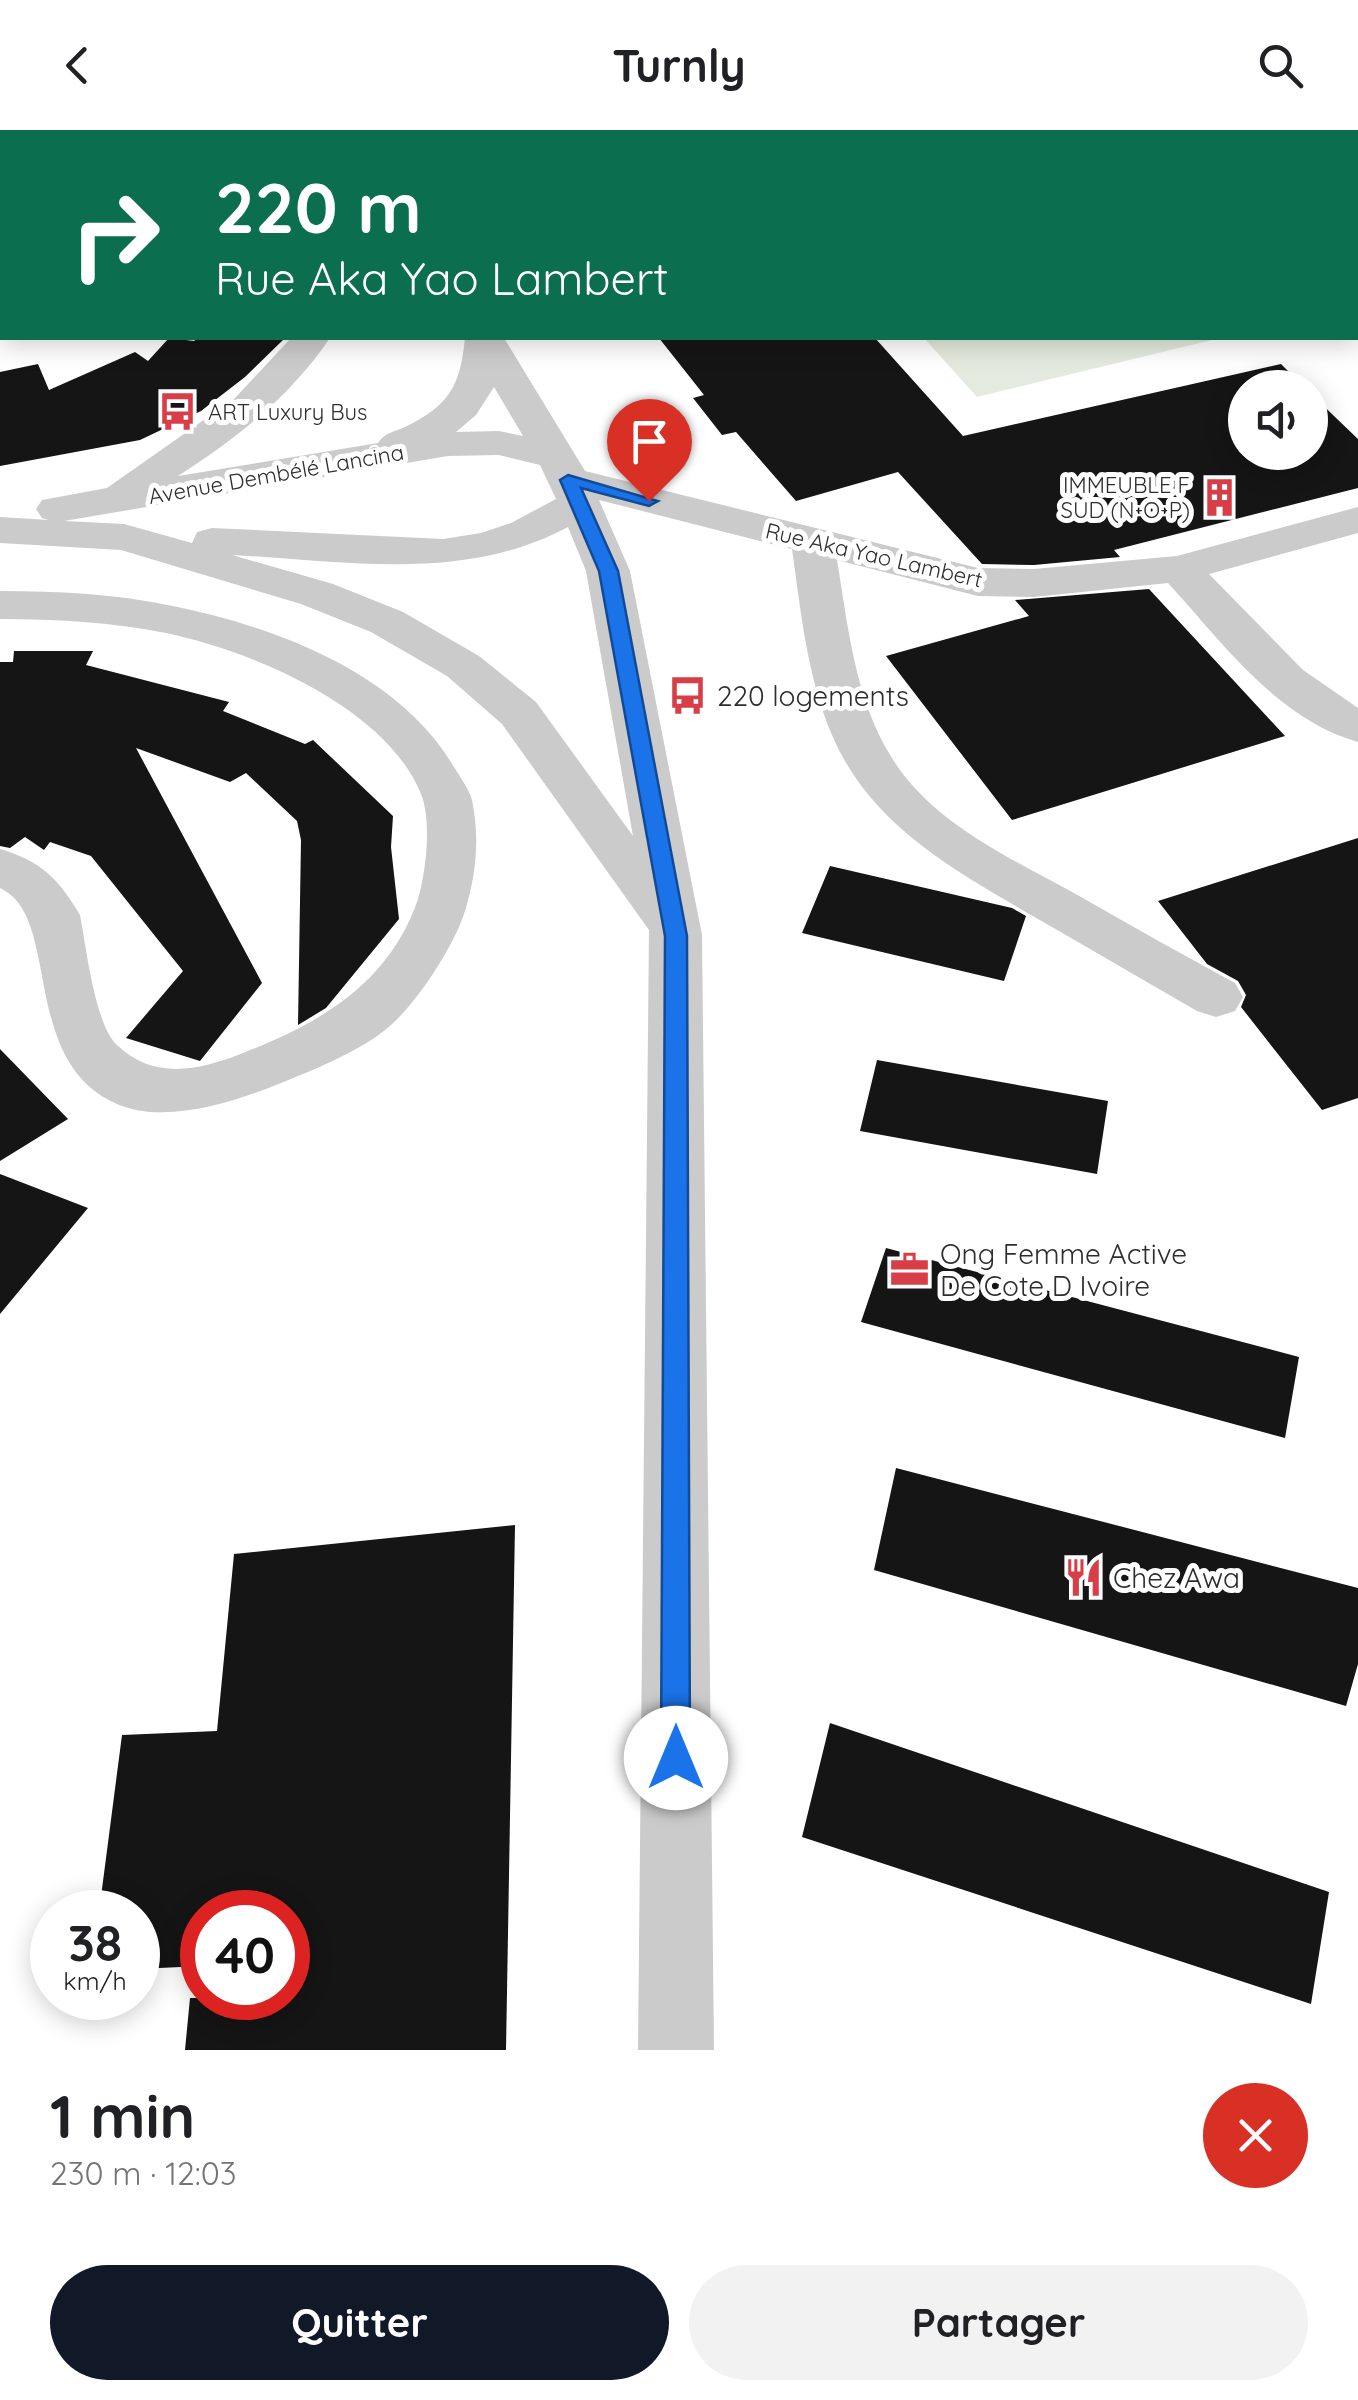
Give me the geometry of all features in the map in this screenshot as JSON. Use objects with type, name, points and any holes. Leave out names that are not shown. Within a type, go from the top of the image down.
[{"type":"street","points":[[115,520],[243,416],[288,370],[309,340]]},
{"type":"street","points":[[361,460],[423,434],[452,414],[476,390],[484,368],[484,340]]},
{"type":"street","points":[[485,340],[566,480],[608,571],[676,936],[676,2050]]},
{"type":"street","name":"Avenue Dembélé Lancina","points":[[0,517],[115,520],[442,552],[489,545],[526,532],[566,480],[498,444],[448,444],[361,460],[115,520]]},
{"type":"street","name":"Rue Aka Yao Lambert","points":[[566,480],[978,582],[1034,583],[1179,569],[1358,520]]},
{"type":"street","points":[[0,530],[115,520],[387,622],[462,666],[518,714],[574,786],[676,936]]},
{"type":"street","points":[[814,543],[832,670],[871,766],[907,808],[958,849],[1216,997]]},
{"type":"street","points":[[1179,569],[1298,691],[1344,722],[1358,726]]},
{"type":"street","points":[[0,606],[71,605],[173,620],[275,651],[352,690],[416,743],[439,783],[446,797],[452,872],[431,937],[372,1011],[303,1052],[208,1089],[133,1088],[91,1055],[75,1014],[54,915],[26,879],[0,867]]},
{"type":"shaded area","points":[[926,340],[1212,340],[977,397]]},
{"type":"building","points":[[167,340],[283,340],[245,377],[201,411],[140,440],[0,466],[0,372],[38,364],[49,390],[135,352],[148,361]]},
{"type":"building","points":[[661,340],[877,340],[963,436],[1228,376],[1228,470],[1328,470],[1328,410],[1358,439],[1358,488],[1114,550],[1120,557],[1034,565],[982,564],[898,472],[796,501],[736,432],[722,435],[693,398],[704,395]]},
{"type":"building","points":[[1281,364],[1287,370],[1254,370]]},
{"type":"building","points":[[1149,589],[1285,736],[1012,820],[886,656],[1029,616],[1015,600]]},
{"type":"building","points":[[14,651],[93,651],[86,665],[229,702],[223,711],[305,744],[313,740],[393,816],[391,847],[399,919],[326,1008],[298,1025],[301,840],[297,821],[246,773],[230,782],[136,748],[262,983],[200,1061],[126,1038],[183,971],[91,856],[50,842],[44,850],[25,837],[10,848],[0,846],[0,662],[13,662]]},
{"type":"building","points":[[1358,838],[1358,1098],[1322,1110],[1241,1007],[1246,995],[1238,981],[1207,964],[1158,901]]},
{"type":"building","points":[[830,866],[1012,908],[1026,916],[1004,981],[802,933]]},
{"type":"building","points":[[0,1049],[68,1119],[0,1161]]},
{"type":"building","points":[[877,1060],[1108,1101],[1097,1174],[860,1131]]},
{"type":"building","points":[[0,1174],[88,1208],[0,1314]]},
{"type":"building","points":[[886,1248],[1299,1357],[1285,1438],[861,1322]]},
{"type":"building","points":[[896,1468],[1358,1588],[1358,1664],[1346,1706],[874,1570]]},
{"type":"building","points":[[515,1525],[506,2050],[185,2050],[188,2020],[310,2020],[310,1890],[180,1890],[180,1967],[160,1968],[160,1890],[102,1890],[122,1735],[217,1731],[234,1554]]},
{"type":"building","points":[[830,1723],[1329,1892],[1311,2004],[802,1837]]},
{"type":"place","name":"ART Luxury Bus","points":[[178,412]]},
{"type":"place","name":"IMMEUBLE F SUD (N-O-P)","points":[[1220,498]]},
{"type":"place","name":"220 logements","points":[[687,696]]},
{"type":"place","name":"Ong Femme Active De Cote D Ivoire","points":[[910,1270]]},
{"type":"place","name":"Chez Awa","points":[[1083,1578]]},
{"type":"route","points":[[649,501],[568,480],[608,571],[676,936],[676,1758]]}]
